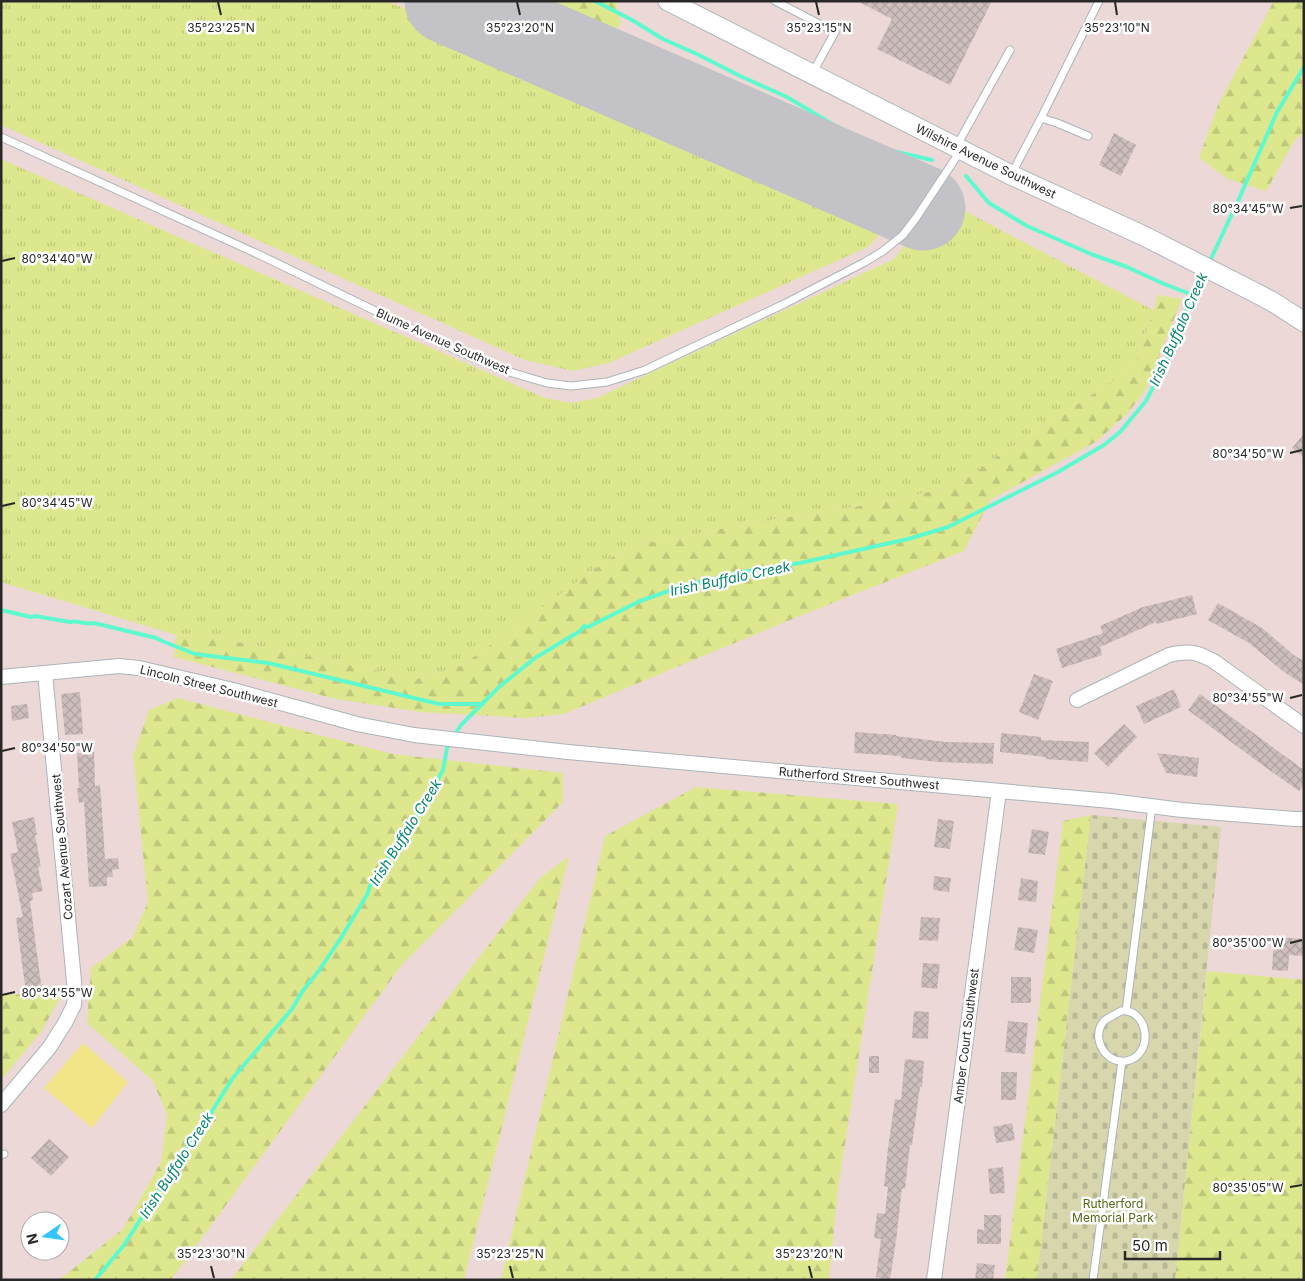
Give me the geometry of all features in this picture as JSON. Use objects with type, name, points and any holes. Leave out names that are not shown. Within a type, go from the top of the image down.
[{"type":"street","name":"Wilshire Avenue Southwest","points":[[668,1],[1011,175],[1162,246],[1256,293],[1304,322]]},
{"type":"street","points":[[1077,700],[1169,655],[1194,652],[1216,662],[1304,726]]},
{"type":"street","name":"Lincoln Street Southwest","points":[[1,677],[119,666],[139,668],[233,690],[357,724],[414,735]]},
{"type":"street","name":"Cozart Avenue Southwest","points":[[1,1105],[49,1048],[74,1005],[75,992],[45,673]]},
{"type":"street","name":"Rutherford Street Southwest","points":[[414,735],[500,745],[1304,819]]},
{"type":"street","name":"Amber Court Southwest","points":[[934,1280],[999,791]]},
{"type":"lane","points":[[775,1],[835,32],[812,74]]},
{"type":"lane","points":[[1011,175],[1099,1]]},
{"type":"lane","name":"Blume Avenue Southwest","points":[[1,136],[262,256],[503,370],[547,383],[571,386],[606,382],[644,370],[786,303],[883,251],[903,234],[916,218],[959,148],[1010,50]]},
{"type":"lane","points":[[1041,118],[1088,136]]},
{"type":"lane","points":[[1126,1011],[1152,806]]},
{"type":"lane","points":[[1121,1011],[1126,1011],[1134,1014],[1139,1019],[1145,1034],[1145,1041],[1143,1049],[1131,1060],[1115,1060],[1104,1052],[1100,1046],[1099,1031],[1104,1022],[1109,1018],[1121,1011]]},
{"type":"lane","points":[[1093,1280],[1122,1061]]},
{"type":"green space","points":[[1,1],[387,1],[896,216],[868,247],[609,363],[573,371],[525,360],[1,125]]},
{"type":"green space","points":[[507,1],[615,1],[621,25],[607,33],[587,37]]},
{"type":"green space","points":[[1274,1],[1304,1],[1304,132],[1295,140],[1266,191],[1228,179],[1199,158],[1218,105]]},
{"type":"green space","points":[[1,159],[545,398],[572,403],[597,398],[894,259],[942,199],[1153,310],[1139,356],[1119,377],[955,486],[880,503],[746,524],[644,544],[612,557],[461,666],[417,679],[218,638],[176,635],[1,582]]},
{"type":"green space","points":[[1158,295],[1182,299],[1145,391],[1127,414],[1097,441],[990,500],[964,551],[802,615],[564,714],[526,718],[421,712],[336,699],[174,657],[176,635],[218,638],[417,679],[461,666],[612,557],[644,544],[746,524],[880,503],[955,486],[1119,377],[1139,356]]},
{"type":"green space","points":[[178,698],[392,754],[563,773],[563,802],[401,966],[171,1280],[59,1280],[123,1229],[161,1162],[167,1115],[153,1081],[87,1023],[91,968],[132,938],[148,902],[133,756],[149,710]]},
{"type":"green space","points":[[696,787],[898,804],[838,1189],[829,1280],[501,1280],[605,836]]},
{"type":"green space","points":[[1091,815],[1037,1280],[1005,1280],[1063,821]]},
{"type":"green space","name":"Rutherford Memorial Park","points":[[1091,815],[1221,827],[1175,1280],[1037,1280]]},
{"type":"green space","points":[[569,856],[464,1280],[231,1280],[540,878]]},
{"type":"green space","points":[[1207,971],[1304,980],[1304,1280],[1175,1280]]},
{"type":"green space","points":[[63,992],[41,1032],[1,1080],[1,995]]},
{"type":"shaded area","points":[[83,1043],[128,1082],[92,1128],[44,1088]]},
{"type":"building","points":[[857,1],[992,1],[950,85],[877,49],[892,19]]},
{"type":"building","points":[[1114,133],[1136,145],[1121,176],[1099,165]]},
{"type":"building","points":[[1304,434],[1304,458],[1292,448]]},
{"type":"building","points":[[1192,595],[1197,614],[1157,624],[1156,622],[1100,647],[1102,655],[1062,668],[1056,649],[1103,633],[1100,626],[1143,607]]},
{"type":"building","points":[[1218,603],[1262,628],[1295,656],[1304,661],[1304,685],[1284,672],[1249,643],[1208,620]]},
{"type":"building","points":[[1034,674],[1053,681],[1038,720],[1019,712]]},
{"type":"building","points":[[1174,689],[1181,707],[1144,724],[1136,706]]},
{"type":"building","points":[[80,692],[83,734],[65,735],[61,694]]},
{"type":"building","points":[[1200,694],[1304,770],[1304,784],[1299,791],[1188,710]]},
{"type":"building","points":[[27,704],[29,718],[12,721],[11,706]]},
{"type":"building","points":[[1124,724],[1137,737],[1108,767],[1094,753]]},
{"type":"building","points":[[855,732],[946,742],[994,743],[993,764],[939,762],[901,758],[901,756],[854,753]]},
{"type":"building","points":[[1001,733],[1041,737],[1041,740],[1089,742],[1088,762],[1046,759],[1046,757],[1000,752]]},
{"type":"building","points":[[94,752],[95,786],[100,785],[105,859],[118,858],[119,869],[112,870],[113,877],[107,877],[107,886],[89,887],[84,802],[79,803],[77,788],[79,788],[77,753]]},
{"type":"building","points":[[1157,753],[1199,758],[1197,777],[1166,773]]},
{"type":"building","points":[[34,817],[37,835],[35,835],[41,867],[38,867],[43,891],[32,893],[33,900],[30,901],[42,991],[26,993],[16,918],[23,917],[10,854],[18,852],[12,822]]},
{"type":"building","points":[[938,819],[954,821],[950,849],[934,847]]},
{"type":"building","points":[[1032,829],[1049,832],[1045,855],[1028,853]]},
{"type":"building","points":[[934,876],[951,878],[949,892],[933,890]]},
{"type":"building","points":[[1021,878],[1038,881],[1036,902],[1018,900]]},
{"type":"building","points":[[921,917],[940,918],[938,941],[919,940]]},
{"type":"building","points":[[1018,927],[1038,930],[1034,953],[1014,950]]},
{"type":"building","points":[[1274,937],[1304,939],[1304,956],[1289,955],[1288,971],[1272,970]]},
{"type":"building","points":[[923,963],[940,964],[937,989],[921,987]]},
{"type":"building","points":[[1011,977],[1031,977],[1031,1003],[1011,1003]]},
{"type":"building","points":[[914,1011],[929,1012],[928,1039],[912,1038]]},
{"type":"building","points":[[1008,1021],[1028,1023],[1025,1054],[1005,1052]]},
{"type":"building","points":[[869,1056],[879,1056],[879,1073],[869,1073]]},
{"type":"building","points":[[905,1059],[924,1061],[922,1087],[920,1087],[912,1145],[910,1145],[905,1189],[902,1188],[890,1280],[876,1277],[881,1239],[874,1238],[877,1213],[885,1214],[888,1187],[884,1186],[888,1148],[895,1099],[901,1100]]},
{"type":"building","points":[[1001,1072],[1017,1072],[1016,1100],[1001,1100]]},
{"type":"building","points":[[1012,1123],[1015,1140],[996,1143],[993,1127]]},
{"type":"building","points":[[49,1139],[69,1157],[51,1176],[31,1158]]},
{"type":"building","points":[[1003,1167],[1005,1193],[990,1194],[988,1169]]},
{"type":"building","points":[[984,1215],[1001,1215],[1001,1244],[977,1244],[977,1229],[984,1230]]},
{"type":"building","points":[[977,1263],[995,1265],[993,1280],[975,1280]]},
{"type":"waterway","points":[[595,1],[663,39],[787,97],[847,133],[884,149],[932,160]]},
{"type":"waterway","name":"Irish Buffalo Creek","points":[[1209,263],[1277,112],[1304,67]]},
{"type":"waterway","points":[[966,176],[989,203],[1027,226],[1193,295]]},
{"type":"waterway","name":"Irish Buffalo Creek","points":[[454,736],[461,725],[499,687],[535,658],[580,631],[584,626],[588,627],[640,601],[683,586],[742,572],[800,563],[908,539],[948,527],[1058,472],[1104,445],[1120,432],[1146,401],[1170,354],[1185,313],[1204,272]]},
{"type":"waterway","points":[[1,610],[31,617],[94,623],[156,638],[195,654],[268,663],[439,704],[483,704]]},
{"type":"waterway","name":"Irish Buffalo Creek","points":[[95,1280],[124,1245],[232,1079],[292,1009],[341,938],[368,893],[370,886],[417,816],[443,770],[447,748],[451,742]]},
{"type":"runway","points":[[447,1],[923,208]]}]
